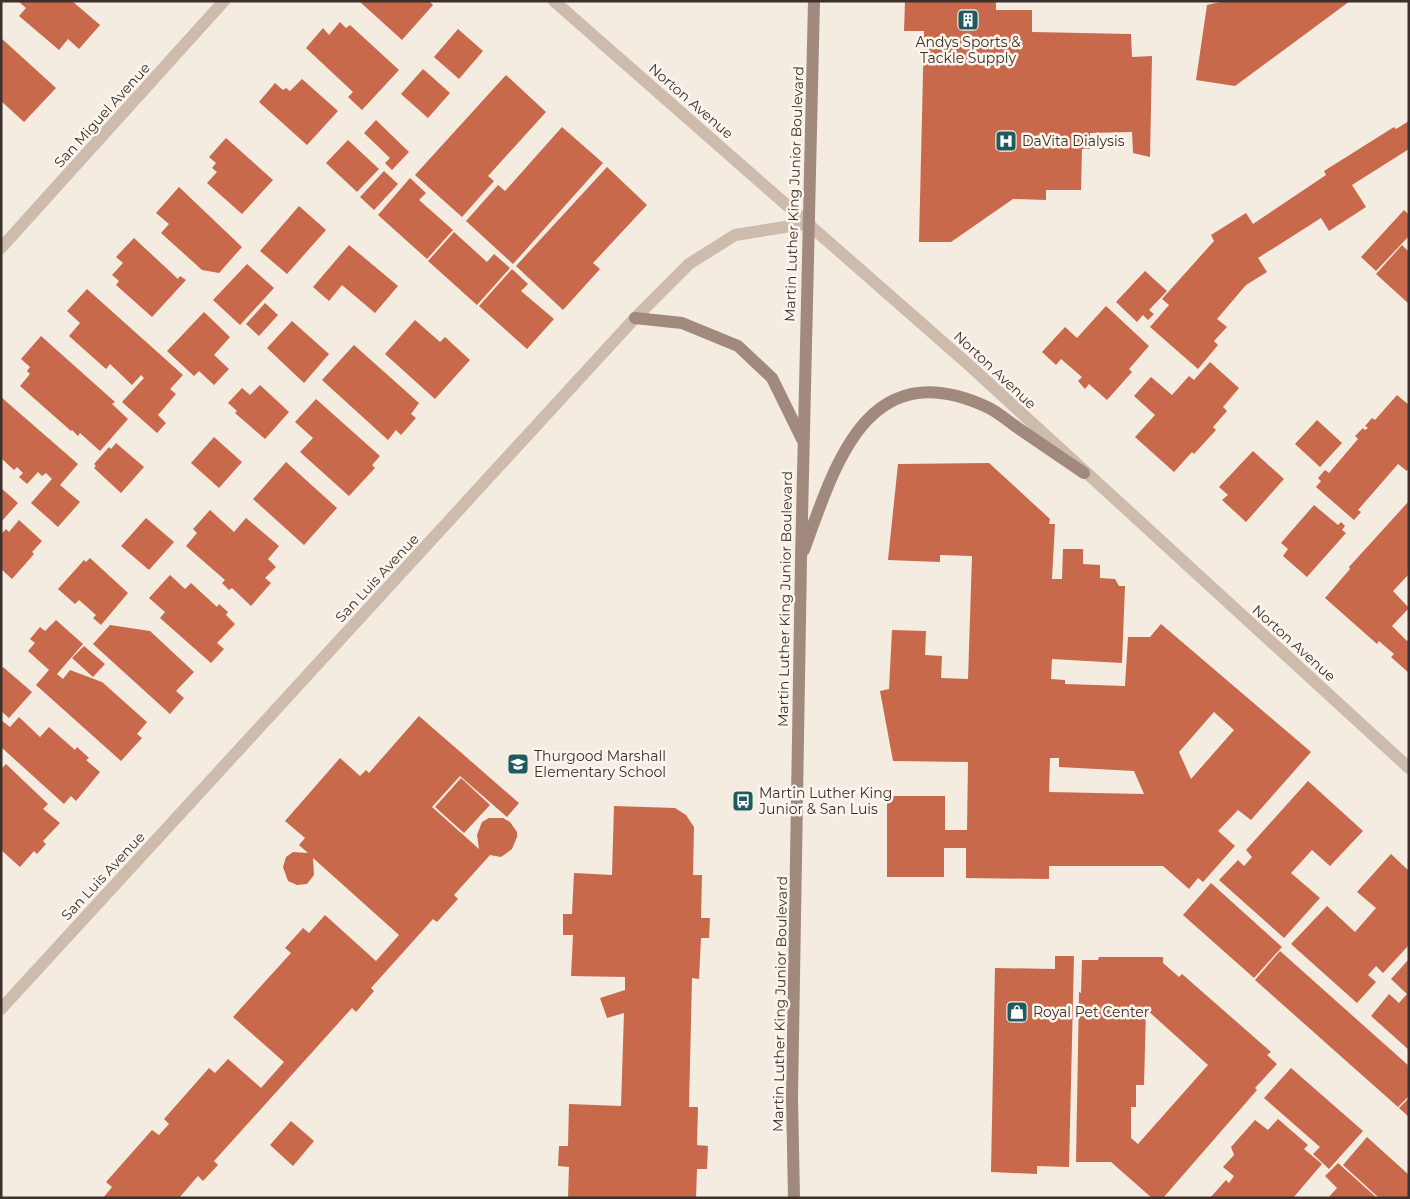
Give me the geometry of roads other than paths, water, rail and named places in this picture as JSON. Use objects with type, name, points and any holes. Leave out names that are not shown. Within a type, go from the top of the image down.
[{"type":"main road","name":"Martin Luther King Junior Boulevard","points":[[794,1198],[792,1097],[803,442],[814,1]]},
{"type":"main road","points":[[635,318],[682,323],[738,346],[772,378],[803,442]]},
{"type":"main road","points":[[801,560],[830,478],[849,443],[870,417],[896,398],[922,392],[951,393],[988,407],[1084,473]]},
{"type":"street","name":"San Miguel Avenue","points":[[1,248],[224,1]]},
{"type":"street","name":"Norton Avenue","points":[[554,1],[969,365],[1084,473],[1409,768]]},
{"type":"street","name":"San Luis Avenue","points":[[1,1009],[635,318],[688,264],[735,235],[809,223]]},
{"type":"place","name":"Andys Sports & Tackle Supply","points":[[968,20]]},
{"type":"place","name":"DaVita Dialysis","points":[[1006,141]]},
{"type":"place","name":"Thurgood Marshall Elementary School","points":[[518,764]]},
{"type":"place","name":"Martin Luther King Junior & San Luis","points":[[743,801]]},
{"type":"place","name":"Royal Pet Center","points":[[1017,1012]]}]
